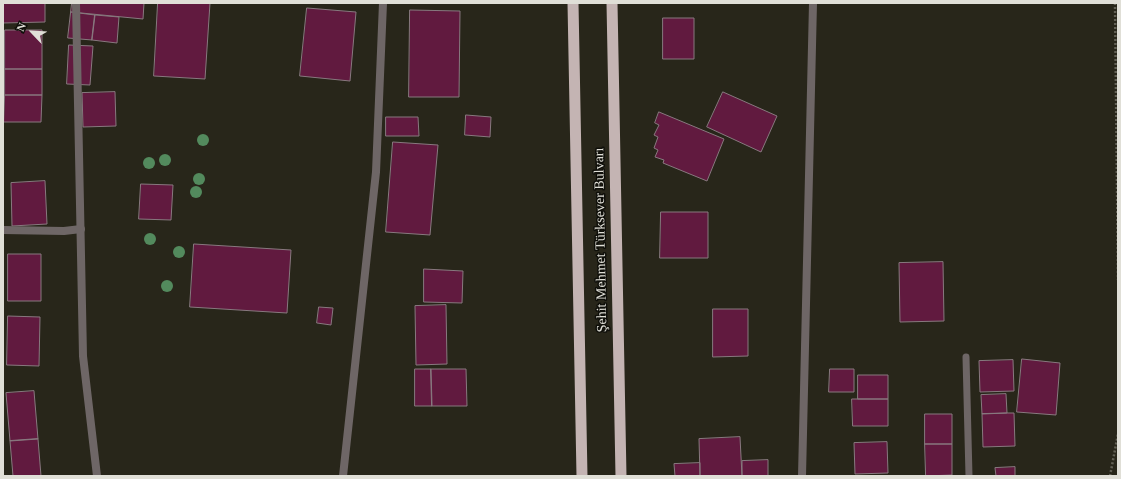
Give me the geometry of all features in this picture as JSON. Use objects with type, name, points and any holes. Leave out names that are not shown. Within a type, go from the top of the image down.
[{"type":"highway","name":"Şehit Mehmet Türksever Bulvarı","points":[[573,3],[582,476]]},
{"type":"highway","name":"Şehit Mehmet Türksever Bulvarı","points":[[612,3],[621,476]]},
{"type":"street","points":[[76,3],[83,356],[97,476]]},
{"type":"street","points":[[343,476],[376,172],[383,3]]},
{"type":"street","points":[[802,476],[813,3]]},
{"type":"street","points":[[3,230],[64,231],[81,229]]},
{"type":"lane","points":[[966,357],[969,476]]},
{"type":"path","points":[[1115,3],[1118,280]]},
{"type":"path","points":[[1110,476],[1118,434]]},
{"type":"building","points":[[3,3],[45,3],[45,22],[3,23]]},
{"type":"building","points":[[72,3],[144,3],[143,19],[71,12]]},
{"type":"building","points":[[158,3],[210,3],[205,79],[154,76]]},
{"type":"building","points":[[307,8],[356,12],[350,81],[300,76]]},
{"type":"building","points":[[410,10],[460,11],[459,97],[409,97]]},
{"type":"building","points":[[71,12],[95,15],[92,40],[68,38]]},
{"type":"building","points":[[95,15],[119,17],[117,43],[92,40]]},
{"type":"building","points":[[663,18],[694,18],[694,59],[663,59]]},
{"type":"building","points":[[5,30],[42,30],[42,69],[5,69]]},
{"type":"building","points":[[69,45],[93,46],[90,85],[67,84]]},
{"type":"building","points":[[5,69],[42,69],[42,95],[5,95]]},
{"type":"building","points":[[115,92],[116,126],[83,127],[82,93]]},
{"type":"building","points":[[723,92],[777,116],[761,152],[707,127]]},
{"type":"building","points":[[5,95],[42,95],[41,122],[4,122]]},
{"type":"building","points":[[659,112],[724,139],[707,181],[663,163],[664,160],[655,157],[658,150],[654,148],[658,137],[654,135],[659,125],[655,123]]},
{"type":"building","points":[[466,115],[491,117],[490,137],[465,135]]},
{"type":"building","points":[[386,117],[418,117],[419,136],[386,136]]},
{"type":"building","points":[[393,142],[438,145],[430,235],[386,232]]},
{"type":"building","points":[[45,181],[47,224],[12,226],[11,183]]},
{"type":"building","points":[[141,184],[173,185],[171,220],[139,219]]},
{"type":"building","points":[[661,212],[708,212],[708,258],[660,258]]},
{"type":"building","points":[[194,244],[291,250],[287,313],[190,307]]},
{"type":"building","points":[[8,254],[41,254],[41,301],[8,301]]},
{"type":"building","points":[[943,262],[944,321],[900,322],[899,263]]},
{"type":"building","points":[[424,269],[463,271],[462,303],[424,302]]},
{"type":"building","points":[[446,305],[447,364],[416,365],[415,306]]},
{"type":"building","points":[[319,307],[333,308],[331,325],[317,323]]},
{"type":"building","points":[[713,309],[748,309],[748,356],[713,357]]},
{"type":"building","points":[[8,316],[40,317],[39,366],[7,365]]},
{"type":"building","points":[[1022,359],[1060,363],[1056,415],[1017,412]]},
{"type":"building","points":[[1013,360],[1014,391],[980,392],[979,361]]},
{"type":"building","points":[[415,369],[431,369],[432,406],[415,406]]},
{"type":"building","points":[[431,369],[466,369],[467,406],[432,406]]},
{"type":"building","points":[[830,369],[854,369],[854,392],[829,392]]},
{"type":"building","points":[[858,375],[888,375],[888,399],[858,399]]},
{"type":"building","points":[[34,391],[38,439],[10,441],[6,393]]},
{"type":"building","points":[[1006,394],[1007,413],[982,414],[981,395]]},
{"type":"building","points":[[852,399],[888,399],[888,426],[853,426]]},
{"type":"building","points":[[1014,413],[1015,446],[983,447],[982,414]]},
{"type":"building","points":[[925,414],[952,414],[952,444],[925,444]]},
{"type":"building","points":[[740,437],[742,476],[700,476],[699,439]]},
{"type":"building","points":[[38,439],[41,476],[13,476],[10,441]]},
{"type":"building","points":[[887,442],[888,473],[855,474],[854,443]]},
{"type":"building","points":[[925,444],[952,444],[952,475],[926,476]]},
{"type":"building","points":[[768,460],[768,476],[742,476],[742,461]]},
{"type":"building","points":[[700,463],[700,476],[675,476],[674,464]]},
{"type":"building","points":[[1015,467],[1015,476],[996,476],[995,468]]}]
